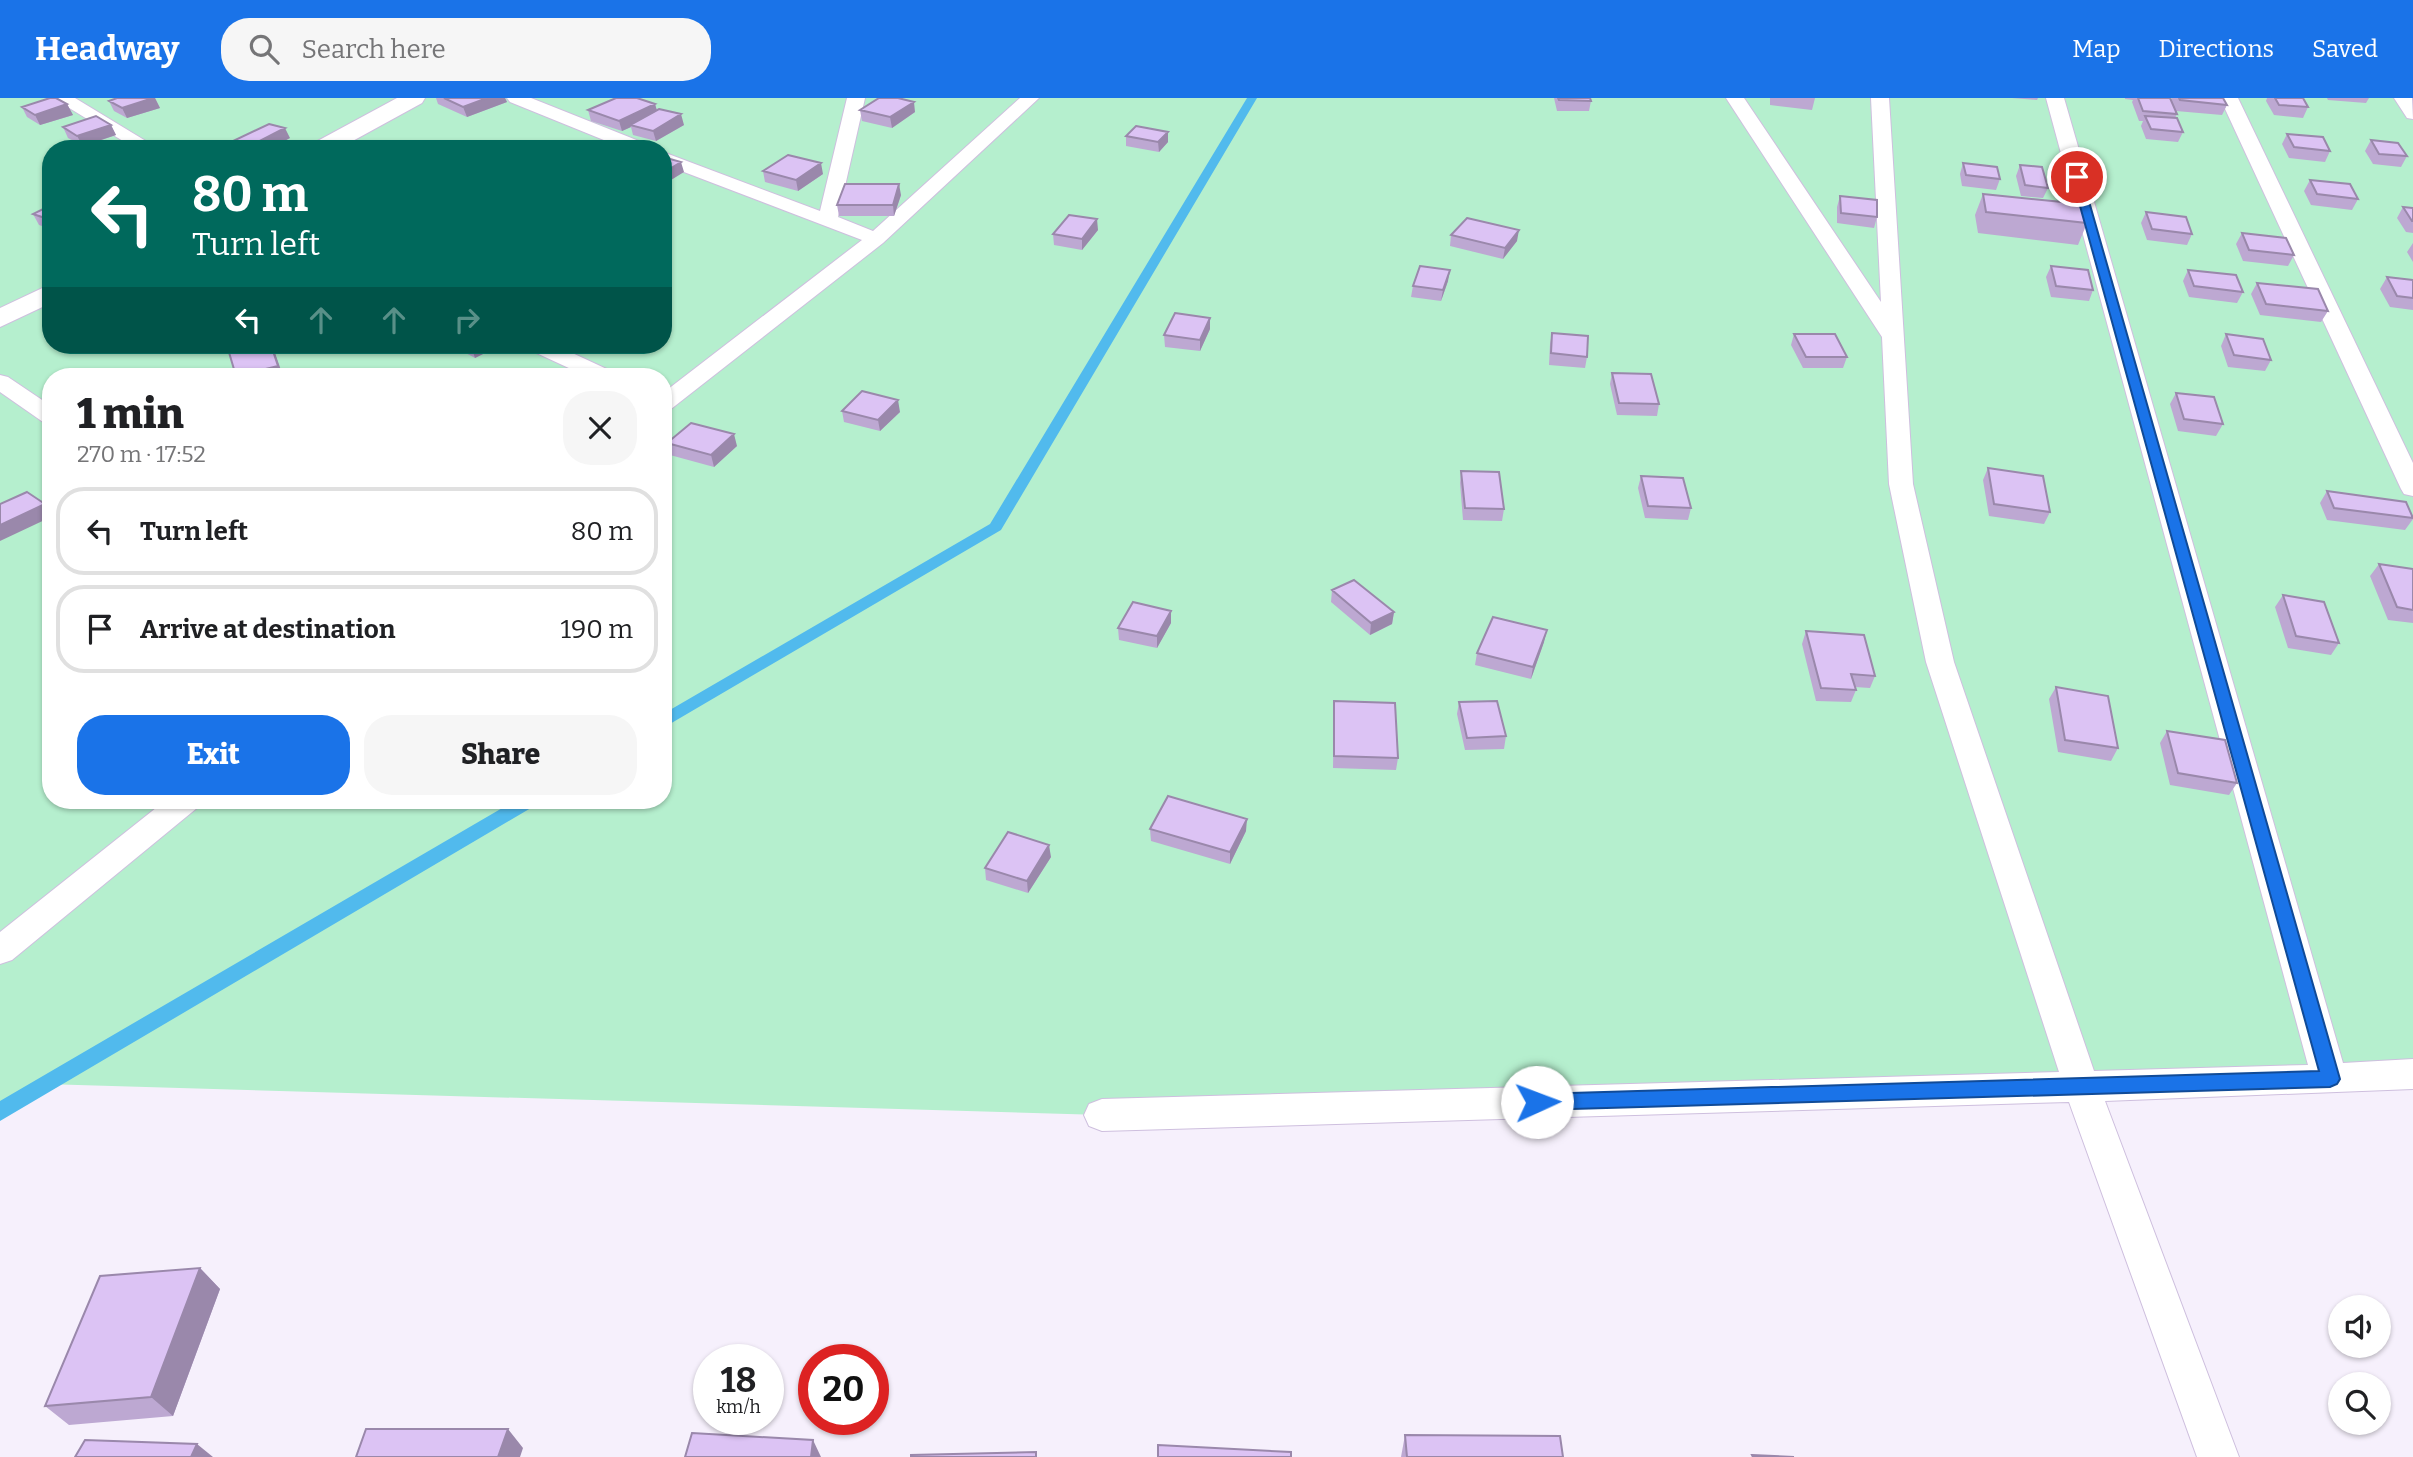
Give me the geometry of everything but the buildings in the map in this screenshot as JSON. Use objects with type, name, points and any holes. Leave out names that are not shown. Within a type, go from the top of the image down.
[{"type":"street","points":[[337,140],[414,98]]},
{"type":"street","points":[[0,319],[42,297]]},
{"type":"lane","points":[[62,98],[134,140]]},
{"type":"lane","points":[[516,98],[621,140]]},
{"type":"lane","points":[[827,222],[856,98]]},
{"type":"lane","points":[[672,397],[876,239],[1030,98]]},
{"type":"lane","points":[[1735,98],[1892,336]]},
{"type":"lane","points":[[1880,98],[1901,484],[1940,662],[2081,1085],[2218,1457]]},
{"type":"lane","points":[[2055,98],[2330,1079]]},
{"type":"lane","points":[[2229,98],[2413,489]]},
{"type":"lane","points":[[2403,98],[2413,114]]},
{"type":"lane","points":[[672,161],[876,239]]},
{"type":"lane","points":[[557,354],[586,368]]},
{"type":"lane","points":[[0,382],[42,411]]},
{"type":"lane","points":[[0,951],[175,809]]},
{"type":"lane","points":[[1102,1115],[2330,1079],[2413,1074]]},
{"type":"green space","points":[[0,98],[2413,98],[2413,1074],[1102,1115],[44,1084],[0,1112]]},
{"type":"waterway","points":[[672,717],[996,527],[1252,98]]},
{"type":"waterway","points":[[0,1112],[515,809]]},
{"type":"route","points":[[1537,1102],[2330,1079],[2077,177]]}]
